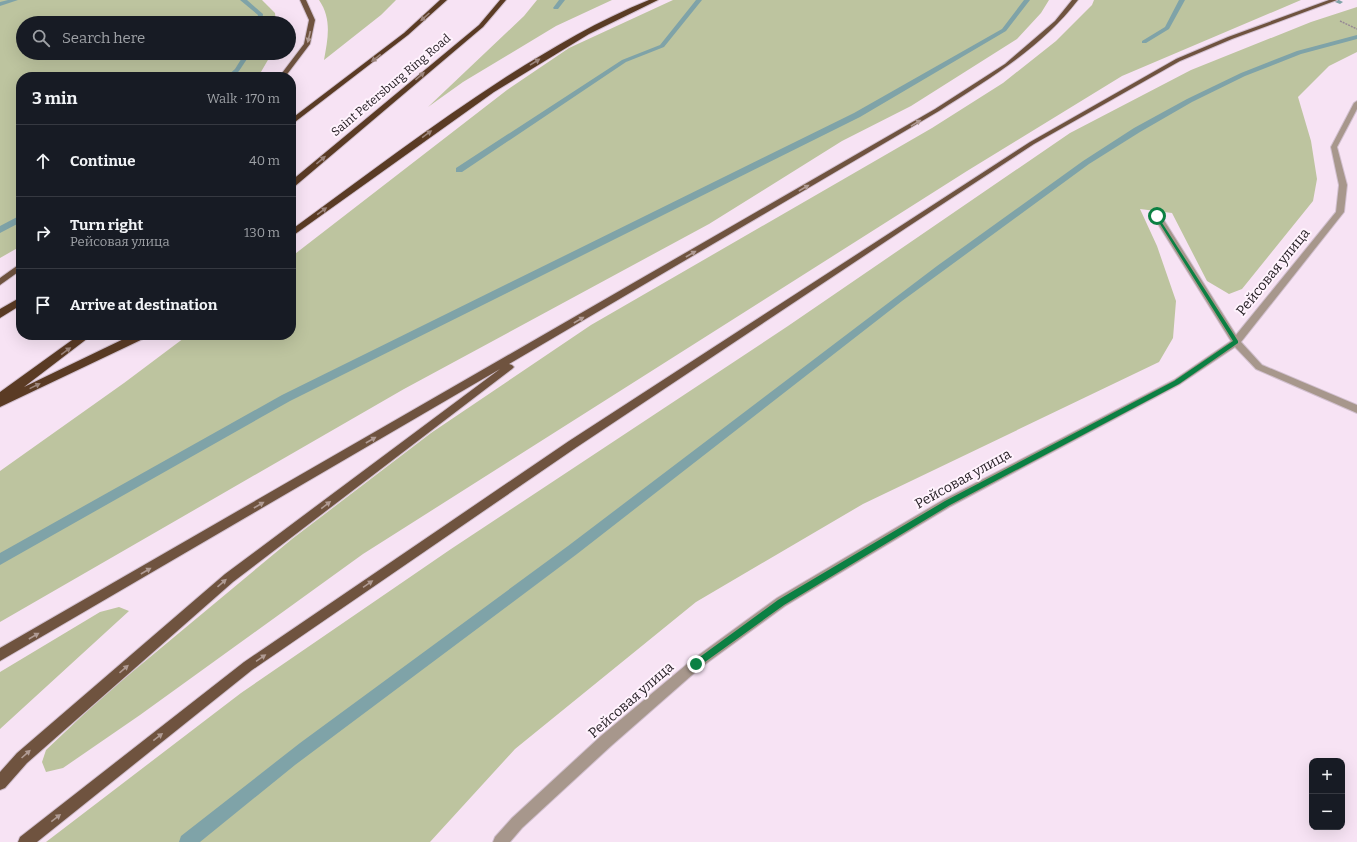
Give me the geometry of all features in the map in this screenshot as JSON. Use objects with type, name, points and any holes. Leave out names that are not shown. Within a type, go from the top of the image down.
[{"type":"highway","points":[[296,119],[406,34],[444,0]]},
{"type":"highway","name":"Saint Petersburg Ring Road","points":[[296,181],[481,26],[503,0]]},
{"type":"highway","points":[[296,230],[475,100],[558,48],[612,18],[654,0]]},
{"type":"highway","points":[[0,314],[16,303]]},
{"type":"highway","points":[[0,398],[80,340]]},
{"type":"highway","points":[[0,403],[131,340]]},
{"type":"main road","points":[[296,59],[307,44],[312,20],[304,0]]},
{"type":"main road","points":[[0,655],[545,339],[973,87],[1007,65],[1057,22],[1075,0]]},
{"type":"main road","points":[[25,842],[248,666],[573,444],[1032,143],[1178,60],[1230,38],[1334,0]]},
{"type":"main road","points":[[286,72],[295,60]]},
{"type":"main road","points":[[0,282],[16,270]]},
{"type":"main road","points":[[0,783],[22,758],[229,578],[545,339]]},
{"type":"street","name":"Рейсовая улица","points":[[500,842],[517,823],[606,741],[696,664],[781,602],[947,503],[1177,382],[1236,342],[1340,212],[1343,185],[1334,147],[1357,103]]},
{"type":"street","points":[[1157,216],[1236,342],[1259,367],[1357,409]]},
{"type":"path","points":[[1346,24],[1357,28]]},
{"type":"green space","points":[[0,0],[262,0],[275,13],[275,16],[16,16],[16,60],[268,60],[261,72],[16,72],[16,249],[0,258]]},
{"type":"green space","points":[[319,0],[396,0],[381,15],[324,60],[328,29],[326,14]]},
{"type":"green space","points":[[537,0],[612,0],[556,26],[463,82],[428,107],[524,16]]},
{"type":"green space","points":[[673,0],[1049,0],[1041,13],[1017,39],[911,106],[842,141],[709,224],[404,389],[0,622],[0,471],[124,383],[181,340],[296,340],[296,253],[507,90],[569,48]]},
{"type":"green space","points":[[1094,0],[1301,0],[1122,76],[967,171],[363,554],[140,715],[63,768],[46,772],[42,762],[46,750],[102,697],[292,539],[431,433],[591,325],[932,128],[1003,83],[1056,41],[1092,5]]},
{"type":"green space","points":[[1357,7],[1357,52],[1329,66],[1298,97],[1311,141],[1317,179],[1313,201],[1242,289],[1229,294],[1207,281],[1172,213],[1140,209],[1157,246],[1176,301],[1173,338],[1159,362],[863,504],[696,602],[515,749],[430,842],[46,842],[241,693],[451,549],[788,326],[1070,133],[1191,70],[1311,22]]},
{"type":"green space","points":[[119,607],[129,611],[0,729],[0,672],[100,612]]},
{"type":"waterway","points":[[0,4],[15,0]]},
{"type":"waterway","points":[[243,0],[261,16]]},
{"type":"waterway","points":[[556,8],[562,0]]},
{"type":"waterway","points":[[459,170],[624,61],[662,46],[699,0]]},
{"type":"waterway","points":[[0,559],[286,398],[857,115],[1004,30],[1027,0]]},
{"type":"waterway","points":[[1144,42],[1167,28],[1182,0]]},
{"type":"waterway","points":[[1333,0],[1340,2]]},
{"type":"waterway","points":[[187,842],[290,759],[572,550],[898,299],[988,232],[1086,163],[1137,130],[1189,100],[1243,74],[1299,53],[1357,37]]},
{"type":"waterway","points":[[235,72],[243,60]]},
{"type":"waterway","points":[[0,230],[16,221]]},
{"type":"route","points":[[696,664],[781,602],[947,503],[1177,382],[1236,342],[1157,216]]}]
